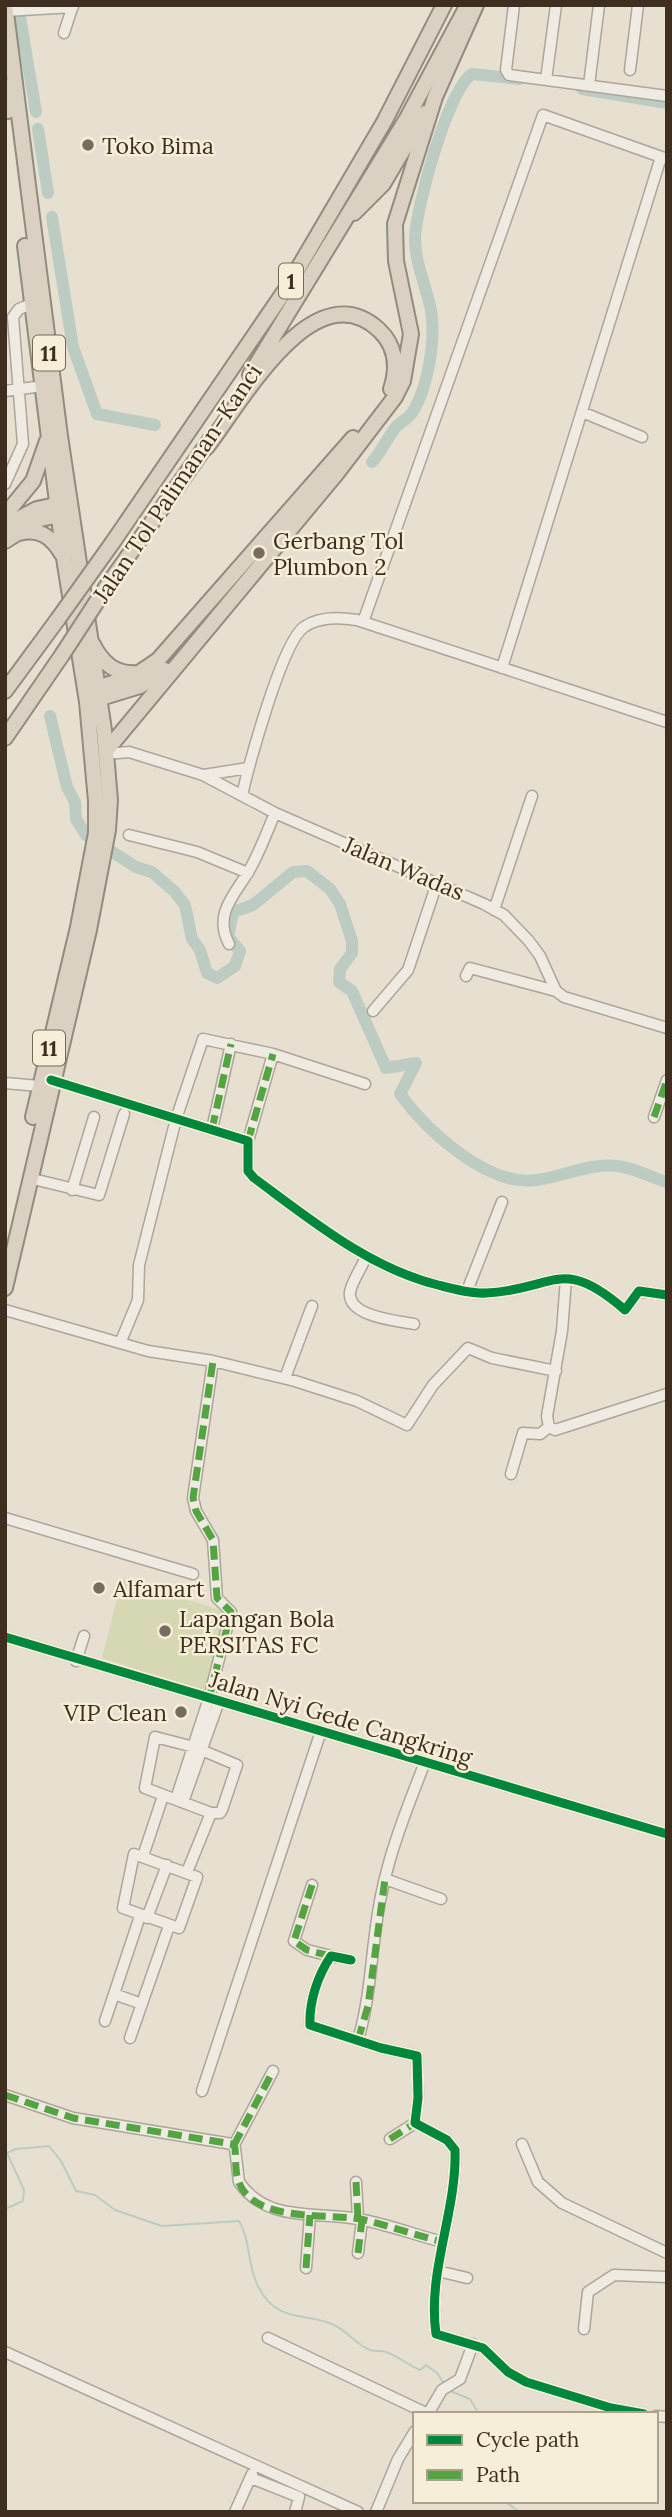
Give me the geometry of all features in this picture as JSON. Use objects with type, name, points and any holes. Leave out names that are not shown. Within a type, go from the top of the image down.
[{"type":"highway","name":"Jalan Tol Palimanan–Kanci","points":[[5,691],[113,542],[286,289],[384,122],[444,5]]},
{"type":"highway","name":"Jalan Tol Palimanan–Kanci","points":[[5,738],[107,586],[206,449],[406,120],[467,5]]},
{"type":"highway","points":[[101,754],[337,473],[395,397],[403,381],[411,334],[396,261],[395,224],[435,97],[476,5]]},
{"type":"highway","name":"11","points":[[13,9],[8,50],[9,85],[32,304],[49,432],[88,632],[92,695]]},
{"type":"highway","name":"11","points":[[6,1284],[45,1083],[101,835],[101,754],[92,695],[64,558],[64,509],[9,85]]},
{"type":"highway","points":[[342,222],[383,184],[435,97]]},
{"type":"highway","points":[[92,695],[142,673],[174,644],[381,407],[395,376],[393,350],[381,331],[355,316],[334,315],[316,321],[282,348],[206,449]]},
{"type":"highway","points":[[5,515],[39,471],[49,432]]},
{"type":"highway","points":[[8,534],[64,509]]},
{"type":"highway","points":[[8,534],[29,531],[45,534],[64,558]]},
{"type":"highway","points":[[88,632],[100,658],[111,668],[124,673],[142,673]]},
{"type":"highway","points":[[92,695],[140,685],[180,659]]},
{"type":"highway","name":"11","points":[[5,1245],[25,1184]]},
{"type":"street","points":[[514,5],[507,73],[667,96]]},
{"type":"street","points":[[546,80],[556,5]]},
{"type":"street","points":[[589,85],[599,5]]},
{"type":"street","points":[[630,71],[638,5]]},
{"type":"street","points":[[13,9],[73,6],[65,33]]},
{"type":"street","points":[[363,622],[542,114],[664,158],[502,668]]},
{"type":"street","points":[[5,484],[23,443],[13,317],[19,309],[32,304]]},
{"type":"street","points":[[5,391],[43,386]]},
{"type":"street","points":[[582,412],[642,437]]},
{"type":"street","points":[[242,795],[278,676],[296,635],[304,627],[330,618],[363,622],[667,722]]},
{"type":"street","points":[[116,737],[129,752]]},
{"type":"street","name":"Jalan Wadas","points":[[101,754],[129,752],[203,775],[275,813],[494,909],[521,931],[536,948],[556,991]]},
{"type":"street","points":[[203,775],[248,768]]},
{"type":"street","points":[[494,909],[532,796]]},
{"type":"street","points":[[229,944],[222,927],[225,910],[248,873],[275,813]]},
{"type":"street","points":[[129,835],[197,852],[248,873]]},
{"type":"street","points":[[373,1011],[408,970],[437,883]]},
{"type":"street","points":[[466,976],[470,968],[556,991],[576,1001],[667,1028]]},
{"type":"street","points":[[121,1341],[138,1300],[137,1277],[176,1119],[201,1041],[208,1038],[273,1054],[365,1084]]},
{"type":"street","points":[[212,1129],[231,1044]]},
{"type":"street","points":[[273,1054],[248,1141],[249,1174],[366,1257],[399,1273],[485,1294],[566,1279],[589,1282],[628,1309],[634,1295],[639,1291],[667,1295]]},
{"type":"street","points":[[654,1117],[667,1080]]},
{"type":"street","points":[[5,1083],[45,1083],[248,1141]]},
{"type":"street","points":[[25,1184],[101,1194],[124,1114]]},
{"type":"street","points":[[72,1190],[94,1117]]},
{"type":"street","points":[[467,1291],[502,1202]]},
{"type":"street","points":[[366,1257],[351,1292],[352,1301],[365,1312],[379,1318],[414,1324]]},
{"type":"street","points":[[549,1427],[547,1416],[556,1371],[566,1279]]},
{"type":"street","points":[[285,1378],[312,1306]]},
{"type":"street","points":[[5,1310],[121,1341],[162,1355],[213,1361],[285,1378],[357,1401],[407,1425],[430,1390],[468,1348],[492,1358],[556,1371]]},
{"type":"street","points":[[179,1801],[214,1700],[231,1612],[217,1598],[213,1539],[196,1511],[193,1498],[213,1361]]},
{"type":"street","points":[[549,1427],[555,1430],[667,1395]]},
{"type":"street","points":[[511,1474],[523,1433],[540,1434],[549,1427]]},
{"type":"street","points":[[5,1518],[193,1574]]},
{"type":"street","points":[[76,1661],[84,1636]]},
{"type":"street","name":"Jalan Nyi Gede Cangkring","points":[[5,1637],[76,1661],[667,1834]]},
{"type":"street","points":[[202,2091],[321,1731]]},
{"type":"street","points":[[160,1737],[236,1763],[238,1767],[222,1810],[216,1814],[163,1796],[145,1788],[153,1740],[160,1737]]},
{"type":"street","points":[[358,2040],[368,2006],[385,1879],[425,1762]]},
{"type":"street","points":[[143,1856],[163,1796]]},
{"type":"street","points":[[187,1872],[211,1813]]},
{"type":"street","points":[[136,1854],[167,1865],[187,1872],[197,1879],[181,1927],[169,1926],[144,1917],[123,1906],[132,1858],[136,1854]]},
{"type":"street","points":[[105,2021],[144,1917],[167,1865]]},
{"type":"street","points":[[385,1879],[441,1899]]},
{"type":"street","points":[[312,1885],[294,1941],[306,1950],[351,1961]]},
{"type":"street","points":[[130,2038],[169,1926]]},
{"type":"street","points":[[331,1956],[324,1966],[310,2006],[310,2025],[417,2056],[418,2098],[415,2123]]},
{"type":"street","points":[[114,1994],[142,2004]]},
{"type":"street","points":[[273,2071],[234,2145],[239,2182],[243,2189],[272,2209],[360,2219],[443,2242]]},
{"type":"street","points":[[5,2095],[73,2118],[234,2145]]},
{"type":"street","points":[[390,2139],[415,2123]]},
{"type":"street","points":[[415,2123],[447,2140],[455,2150],[455,2186],[438,2271],[436,2334],[473,2344],[489,2352],[508,2372],[526,2382],[633,2412]]},
{"type":"street","points":[[522,2144],[538,2182],[562,2203],[667,2253]]},
{"type":"street","points":[[356,2182],[360,2219],[358,2253]]},
{"type":"street","points":[[306,2268],[310,2215]]},
{"type":"street","points":[[438,2271],[467,2278]]},
{"type":"street","points":[[584,2329],[588,2292],[606,2277],[667,2277]]},
{"type":"street","points":[[268,2338],[424,2412]]},
{"type":"street","points":[[429,2412],[442,2390],[457,2381],[473,2344]]},
{"type":"street","points":[[5,2352],[299,2497],[295,2512]]},
{"type":"street","points":[[376,2512],[398,2459],[413,2434]]},
{"type":"street","points":[[235,2512],[252,2472]]},
{"type":"street","points":[[252,2472],[358,2512]]},
{"type":"green space","name":"Lapangan Bola PERSITAS FC","points":[[122,1579],[226,1612],[206,1688],[199,1689],[102,1658]]},
{"type":"waterway","points":[[18,5],[36,112]]},
{"type":"waterway","points":[[372,462],[396,427],[412,413],[418,403],[429,363],[431,310],[419,266],[415,238],[427,177],[444,125],[453,102],[472,74],[519,79]]},
{"type":"waterway","points":[[582,89],[667,103]]},
{"type":"waterway","points":[[38,129],[48,193]]},
{"type":"waterway","points":[[52,217],[73,347],[97,414],[155,425]]},
{"type":"waterway","points":[[50,716],[67,787],[75,802],[76,819],[86,835],[136,867],[152,872],[174,891],[185,905],[192,939],[200,950],[207,973],[217,978],[235,966],[240,951],[228,937],[233,912],[253,905],[293,872],[307,871],[330,889],[340,904],[352,941],[352,953],[340,969],[339,982],[352,991],[386,1068],[416,1063],[400,1094],[442,1139],[479,1166],[517,1180],[536,1180],[586,1168],[616,1166],[667,1182]]},
{"type":"waterway","points":[[5,2209],[23,2201],[24,2190],[7,2153],[16,2149],[49,2146],[61,2161],[76,2191],[95,2195],[115,2210],[162,2226],[239,2221],[246,2237],[255,2280],[275,2307],[293,2315],[334,2325],[365,2348],[384,2351],[420,2370],[426,2365],[437,2373],[445,2385]]},
{"type":"waterway","points":[[448,2390],[470,2399],[478,2412]]},
{"type":"waterway","points":[[508,2503],[519,2512]]},
{"type":"marked path","points":[[212,1129],[231,1044]]},
{"type":"marked path","points":[[248,1141],[273,1054]]},
{"type":"marked path","points":[[654,1117],[667,1080]]},
{"type":"marked path","points":[[209,1698],[231,1612],[217,1598],[213,1540],[196,1511],[193,1498],[213,1361]]},
{"type":"marked path","points":[[358,2040],[368,2006],[385,1879]]},
{"type":"marked path","points":[[312,1885],[294,1941],[307,1950],[331,1956]]},
{"type":"marked path","points":[[234,2145],[273,2071]]},
{"type":"marked path","points":[[5,2095],[73,2118],[232,2144],[235,2148],[238,2180],[246,2194],[274,2210],[360,2219],[443,2242],[444,2236]]},
{"type":"marked path","points":[[390,2139],[415,2123]]},
{"type":"marked path","points":[[356,2182],[358,2219]]},
{"type":"marked path","points":[[306,2268],[310,2215]]},
{"type":"marked path","points":[[358,2253],[362,2220]]},
{"type":"cycle path","points":[[51,1080],[248,1141],[248,1171],[254,1178],[341,1241],[364,1255],[413,1277],[456,1290],[480,1293],[509,1291],[557,1279],[571,1279],[586,1283],[625,1310],[639,1291],[667,1295]]},
{"type":"cycle path","points":[[5,1637],[667,1834]]},
{"type":"cycle path","points":[[351,1960],[331,1956],[315,1989],[310,2025],[381,2048],[417,2056],[418,2098],[415,2123],[447,2140],[455,2150],[452,2196],[435,2287],[436,2334],[483,2348],[508,2372],[526,2382],[633,2412]]},
{"type":"place","name":"Toko Bima","points":[[88,145]]},
{"type":"place","name":"Gerbang Tol Plumbon 2","points":[[259,553]]},
{"type":"place","name":"Alfamart","points":[[99,1588]]},
{"type":"place","name":"Lapangan Bola PERSITAS FC","points":[[165,1631]]},
{"type":"place","name":"VIP Clean","points":[[181,1712]]}]
